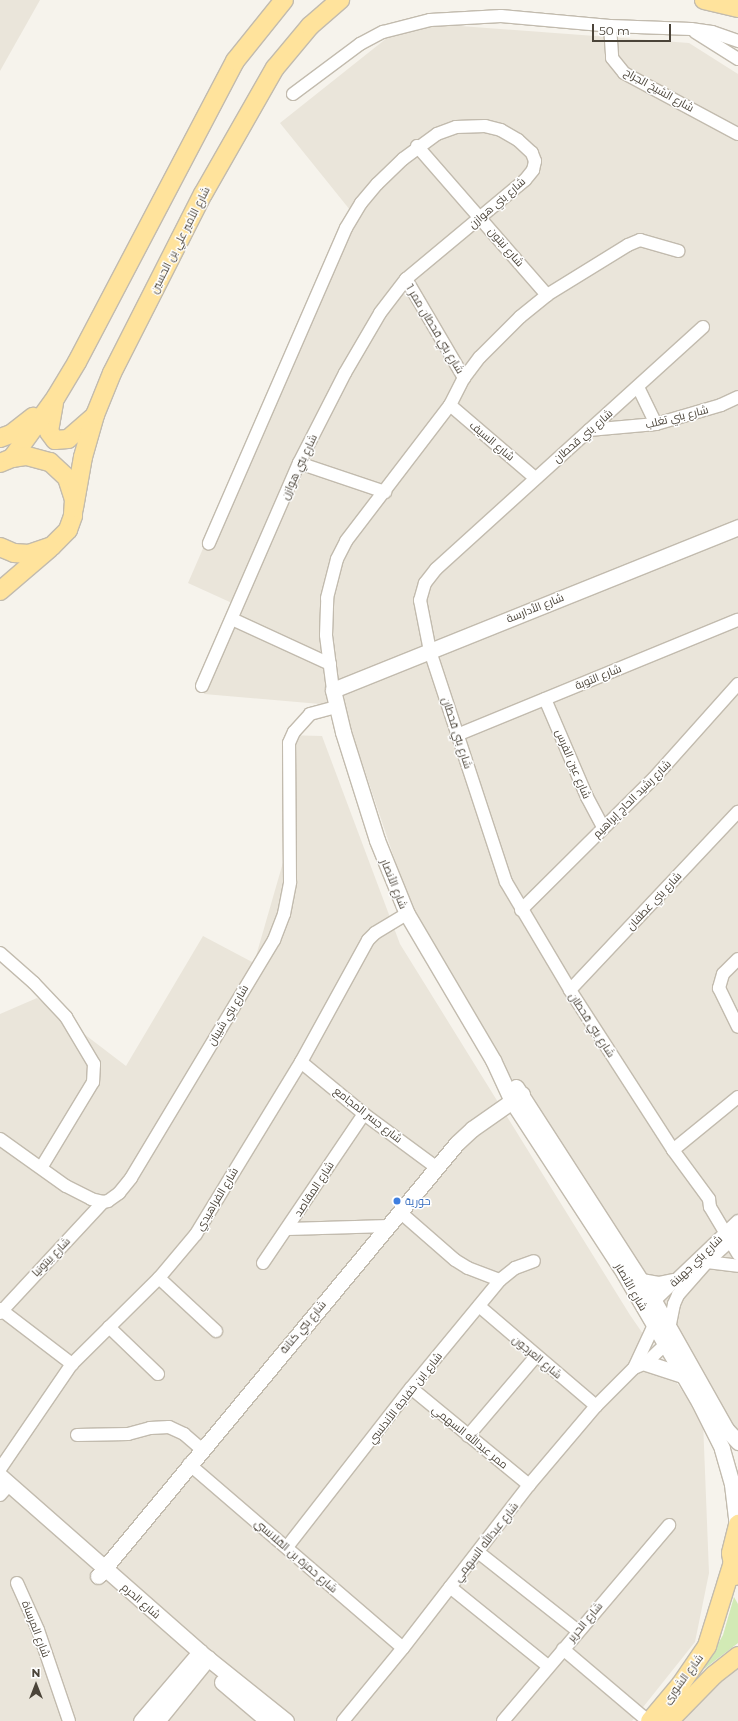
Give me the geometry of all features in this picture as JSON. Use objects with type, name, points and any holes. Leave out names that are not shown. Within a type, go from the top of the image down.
[{"type":"main road","points":[[4,459],[56,397],[96,327],[235,61],[284,0]]},
{"type":"main road","name":"شارع الأمير علي بن الحسين","points":[[0,591],[32,566],[68,530],[74,508],[83,457],[95,415],[112,373],[203,194],[275,68],[310,26],[340,0]]},
{"type":"main road","points":[[704,0],[738,8]]},
{"type":"main road","points":[[56,397],[49,427],[50,436],[55,440],[68,439],[95,415]]},
{"type":"main road","points":[[0,438],[11,434],[25,425],[56,397]]},
{"type":"main road","points":[[4,459],[35,457],[56,467],[70,485],[74,508]]},
{"type":"main road","points":[[0,547],[14,553],[29,554],[52,546]]},
{"type":"main road","points":[[738,1525],[732,1545],[732,1565],[738,1584]]},
{"type":"main road","name":"شارع الشورى","points":[[649,1721],[681,1684],[707,1646],[732,1565]]},
{"type":"main road","name":"شارع الشورى","points":[[669,1721],[714,1675],[738,1656]]},
{"type":"street","points":[[293,94],[360,44],[383,32],[430,20],[501,16],[610,26],[691,29],[712,32],[738,41]]},
{"type":"street","name":"شارع الشيخ الجراح","points":[[610,26],[612,58],[624,73],[738,134]]},
{"type":"street","points":[[691,29],[738,59]]},
{"type":"street","name":"شارع بني هوازن","points":[[202,686],[299,463],[345,373],[380,313],[406,279],[480,219],[533,170],[535,161],[532,153],[512,137],[485,126],[456,127],[437,134],[417,146],[377,184],[346,228],[209,543]]},
{"type":"street","name":"شارع نبتون","points":[[417,146],[480,219],[494,232],[547,295]]},
{"type":"street","points":[[333,690],[326,635],[327,598],[330,579],[346,541],[385,492],[450,405],[464,378],[480,357],[520,317],[547,295],[640,240],[678,251]]},
{"type":"street","name":"شارع بني قحطان ممر 1","points":[[406,279],[464,378]]},
{"type":"street","name":"شارع بني قحطان","points":[[703,327],[638,387],[534,478],[436,569],[425,584],[420,600],[430,650],[506,882],[521,910],[570,990],[673,1150],[709,1199],[716,1203],[734,1233],[738,1254]]},
{"type":"street","points":[[638,387],[656,424]]},
{"type":"street","name":"شارع بني تغلب","points":[[589,430],[656,424],[721,405],[738,397]]},
{"type":"street","name":"شارع السيف","points":[[450,405],[534,478]]},
{"type":"street","points":[[299,463],[385,492]]},
{"type":"street","name":"شارع الأدارسة","points":[[333,690],[738,527]]},
{"type":"street","points":[[232,619],[330,664]]},
{"type":"street","name":"شارع التوبة","points":[[457,735],[738,620]]},
{"type":"street","name":"شارع رشيد الحاج إبراهيم","points":[[521,910],[654,778],[738,684]]},
{"type":"street","name":"شارع الأنصار","points":[[333,690],[336,707],[377,840],[407,914],[517,1098],[603,1232],[654,1327],[666,1344],[722,1448],[732,1484],[738,1525]]},
{"type":"street","name":"شارع عين الفرس","points":[[545,699],[587,797],[603,827]]},
{"type":"street","name":"شارع بني شيبان","points":[[103,1202],[119,1193],[132,1178],[274,940],[284,914],[290,882],[289,743],[294,732],[310,714],[336,707]]},
{"type":"street","name":"شارع بني غطفان","points":[[570,990],[738,812]]},
{"type":"street","name":"شارع الفراهيدي","points":[[0,1469],[72,1364],[159,1278],[196,1234],[301,1062],[368,940],[375,933],[407,914]]},
{"type":"street","points":[[0,954],[34,983],[66,1017],[94,1064],[93,1082],[41,1168]]},
{"type":"street","points":[[738,959],[724,974],[719,988],[738,1027]]},
{"type":"street","name":"شارع جسر المجامع","points":[[301,1062],[364,1114],[436,1167]]},
{"type":"street","points":[[673,1150],[738,1097]]},
{"type":"street","name":"شارع بني كنانة","points":[[100,1572],[201,1449],[389,1226],[436,1167],[472,1129],[517,1098]]},
{"type":"street","name":"شارع المقاصد","points":[[263,1263],[288,1229],[364,1114]]},
{"type":"street","points":[[0,1139],[83,1196],[103,1202]]},
{"type":"street","name":"شارع بيتونيا","points":[[0,1311],[103,1202]]},
{"type":"street","points":[[400,1212],[455,1260],[468,1268],[500,1280]]},
{"type":"street","points":[[288,1229],[389,1226]]},
{"type":"street","name":"شارع الأنصار","points":[[603,1232],[641,1281],[654,1301],[726,1429],[738,1442]]},
{"type":"street","name":"شارع بني جهينة","points":[[670,1329],[674,1304],[678,1295],[734,1233]]},
{"type":"street","name":"شارع بني جهينة","points":[[654,1301],[674,1280],[734,1233]]},
{"type":"street","name":"شارع ابن خفاجة الأندلسي","points":[[287,1547],[411,1388],[500,1280],[515,1268],[534,1261]]},
{"type":"street","points":[[707,1262],[738,1266]]},
{"type":"street","points":[[159,1278],[216,1330]]},
{"type":"street","points":[[641,1281],[658,1284],[674,1280]]},
{"type":"street","name":"شارع عبدالله السهمي","points":[[640,1366],[654,1327],[654,1301]]},
{"type":"street","name":"شارع العرجون","points":[[479,1306],[596,1406]]},
{"type":"street","points":[[0,1311],[72,1364]]},
{"type":"street","points":[[109,1327],[158,1374]]},
{"type":"street","points":[[666,1344],[670,1329]]},
{"type":"street","name":"شارع عبدالله السهمي","points":[[343,1721],[403,1648],[529,1485],[596,1406],[666,1344]]},
{"type":"street","points":[[468,1436],[536,1356]]},
{"type":"street","points":[[640,1366],[682,1375]]},
{"type":"street","name":"ممر عبدالله السهمي","points":[[411,1388],[529,1485]]},
{"type":"street","points":[[76,1436],[128,1434],[150,1428],[169,1427],[184,1434],[201,1449]]},
{"type":"street","name":"شارع حمزة بن القلانسي","points":[[189,1464],[403,1648]]},
{"type":"street","name":"شارع الحرم","points":[[2,1488],[201,1659],[268,1721]]},
{"type":"street","name":"شارع الحرير","points":[[503,1721],[548,1666],[669,1525]]},
{"type":"street","points":[[478,1552],[578,1631]]},
{"type":"street","name":"شارع المرساة","points":[[17,1583],[38,1630],[69,1721]]},
{"type":"street","points":[[450,1588],[548,1666]]},
{"type":"street","points":[[563,1649],[649,1721]]},
{"type":"street","points":[[141,1721],[201,1659]]},
{"type":"street","points":[[157,1721],[201,1659]]},
{"type":"street","name":"شارع الحرم","points":[[201,1659],[286,1721]]},
{"type":"shaded area","points":[[0,0],[40,0],[0,71]]},
{"type":"shaded area","points":[[407,22],[689,43],[738,74],[738,1435],[726,1429],[415,920],[343,706],[204,694],[232,603],[188,583],[350,210],[280,123]]},
{"type":"shaded area","points":[[284,735],[322,736],[400,944],[630,1315],[703,1421],[709,1573],[695,1642],[632,1721],[0,1721],[0,1014],[37,998],[126,1066],[203,936],[254,963],[284,859]]},
{"type":"shaded area","points":[[738,1667],[738,1721],[678,1721]]},
{"type":"green space","points":[[734,1597],[738,1604],[738,1643],[704,1669],[723,1635]]},
{"type":"place","name":"حورية","points":[[397,1201]]}]
